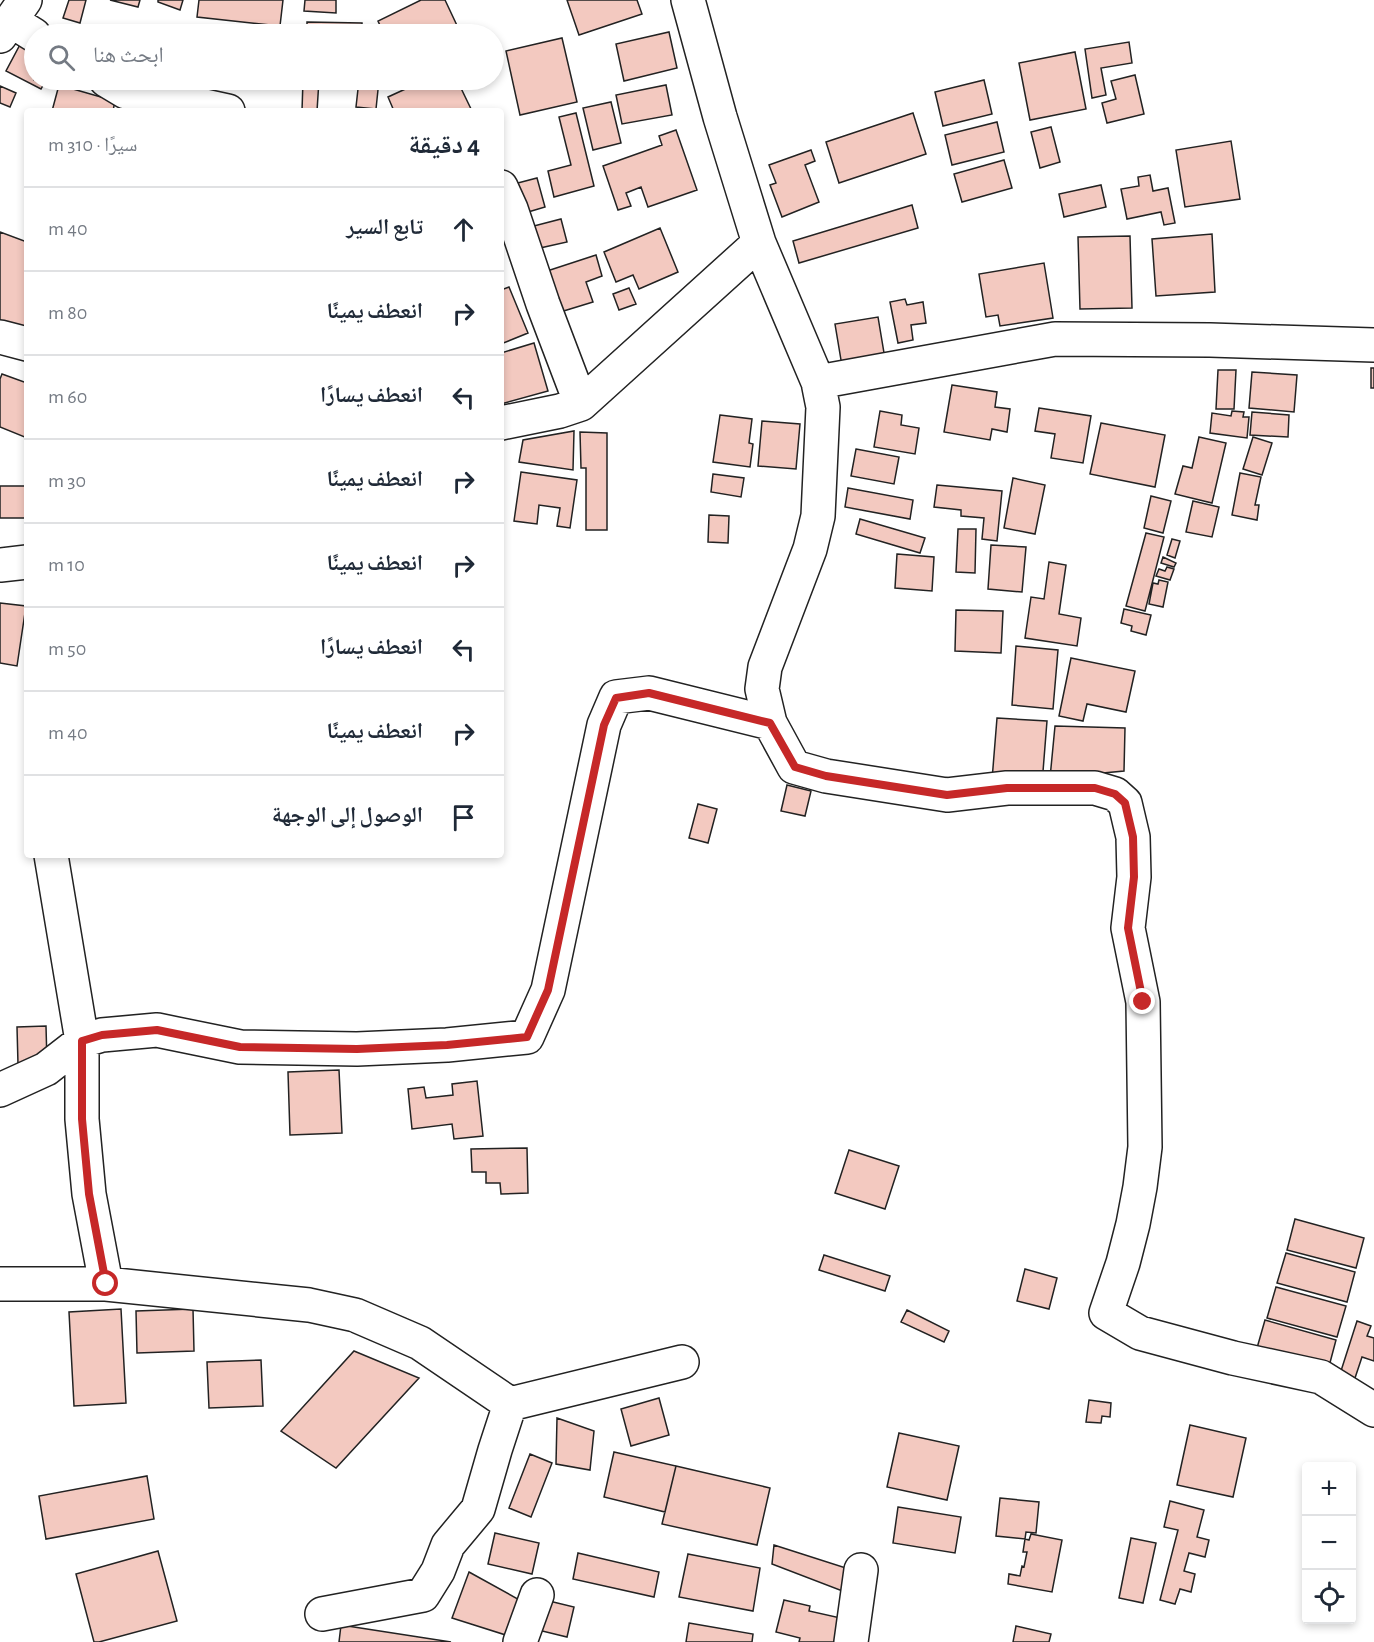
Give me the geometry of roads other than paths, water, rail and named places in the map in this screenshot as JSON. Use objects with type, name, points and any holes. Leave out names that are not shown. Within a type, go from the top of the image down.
[{"type":"street","points":[[688,0],[720,117],[759,243],[818,382],[823,407],[818,516],[810,549],[765,667],[762,689],[770,723],[795,767],[826,776],[947,795],[1007,788],[1095,788],[1115,794],[1125,803],[1133,837],[1134,877],[1128,928],[1143,1002],[1145,1147],[1133,1224],[1106,1313],[1140,1333],[1233,1358],[1321,1377],[1374,1410]]},
{"type":"street","points":[[123,90],[214,108]]},
{"type":"street","points":[[504,194],[581,404]]},
{"type":"street","points":[[504,422],[560,411],[581,404],[759,243]]},
{"type":"street","points":[[0,337],[24,343]]},
{"type":"street","points":[[818,382],[1055,339],[1210,340],[1374,345]]},
{"type":"street","points":[[0,565],[24,562]]},
{"type":"street","points":[[0,1090],[46,1069],[82,1041],[102,1035],[157,1030],[240,1047],[357,1049],[447,1045],[527,1037],[548,990],[604,725],[616,698],[649,693],[770,723]]},
{"type":"street","points":[[52,858],[82,1041],[82,1119],[89,1194],[106,1284]]},
{"type":"street","points":[[0,1284],[106,1284],[309,1305],[355,1315],[420,1343],[510,1404],[682,1362]]},
{"type":"street","points":[[322,1614],[423,1594],[438,1571],[448,1545],[478,1509],[510,1404]]},
{"type":"street","points":[[850,1642],[861,1570]]},
{"type":"street","points":[[520,1642],[537,1595]]}]
